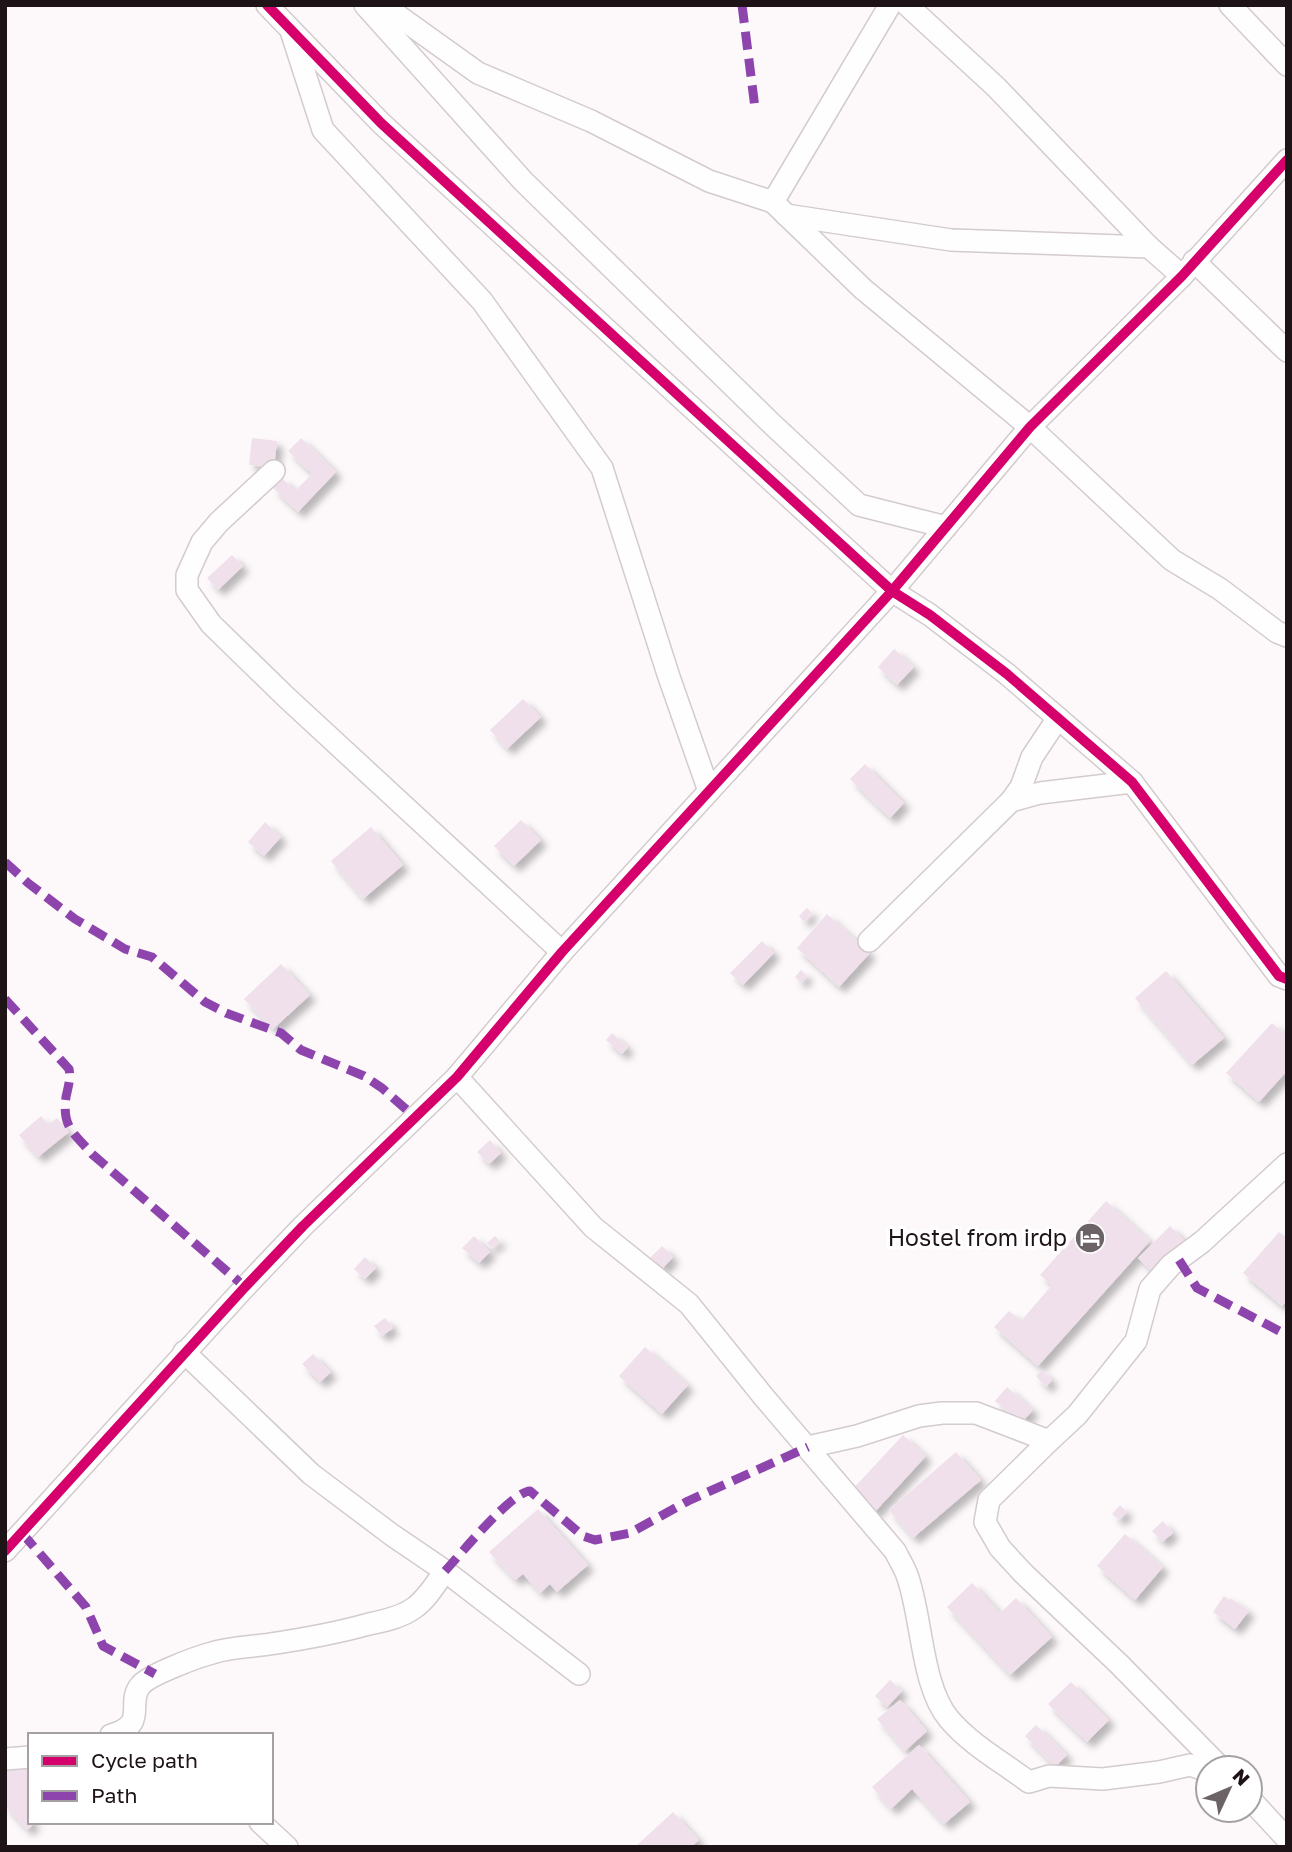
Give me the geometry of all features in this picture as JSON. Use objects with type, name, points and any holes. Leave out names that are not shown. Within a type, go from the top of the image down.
[{"type":"street","points":[[267,5],[381,123],[892,591],[930,615],[1007,674],[1132,782],[1279,976],[1287,979]]},
{"type":"street","points":[[365,5],[523,181],[774,426],[859,505],[946,527]]},
{"type":"street","points":[[383,5],[478,73],[591,121],[709,181],[779,209],[951,240],[1149,247]]},
{"type":"street","points":[[779,209],[890,5]]},
{"type":"street","points":[[907,5],[996,87],[1149,247],[1188,269],[1287,351]]},
{"type":"street","points":[[1230,5],[1287,65]]},
{"type":"street","points":[[291,30],[323,130],[482,301],[602,468],[709,791]]},
{"type":"street","points":[[5,1551],[184,1352],[303,1226],[457,1077],[562,952],[892,591],[1030,427],[1188,269],[1287,160]]},
{"type":"street","points":[[779,209],[863,289],[1030,427],[1172,561],[1220,589],[1277,632],[1287,636]]},
{"type":"street","points":[[274,471],[219,522],[202,542],[187,575],[187,590],[211,624],[276,688],[562,952]]},
{"type":"street","points":[[869,941],[1011,801],[1021,787],[1032,757],[1058,718]]},
{"type":"street","points":[[1011,801],[1040,793],[1132,782]]},
{"type":"street","points":[[457,1077],[593,1227],[689,1304],[762,1396],[895,1551],[908,1575],[925,1659],[936,1694],[947,1717],[967,1737],[1029,1782],[1049,1776],[1103,1779],[1194,1766]]},
{"type":"street","points":[[1207,1754],[1119,1664],[1023,1573],[1000,1548],[985,1522],[989,1500],[1077,1415],[1136,1341],[1150,1289],[1171,1265],[1202,1242],[1287,1164]]},
{"type":"street","points":[[184,1352],[311,1474],[446,1572],[579,1674]]},
{"type":"street","points":[[808,1447],[856,1436],[919,1416],[942,1413],[976,1413],[1049,1441]]},
{"type":"street","points":[[116,1733],[127,1728],[133,1720],[136,1692],[141,1684],[155,1674],[213,1653],[339,1632],[388,1619],[414,1609],[446,1572]]},
{"type":"street","points":[[5,1759],[28,1757]]},
{"type":"street","points":[[1264,1814],[1287,1839]]},
{"type":"street","points":[[262,1824],[287,1847]]},
{"type":"building","points":[[252,438],[277,441],[274,468],[249,465]]},
{"type":"building","points":[[301,438],[336,472],[298,512],[273,488],[282,478],[295,491],[312,474],[288,451]]},
{"type":"building","points":[[232,555],[243,566],[218,590],[207,578]]},
{"type":"building","points":[[894,649],[914,667],[897,685],[878,667]]},
{"type":"building","points":[[523,699],[541,717],[507,749],[490,730]]},
{"type":"building","points":[[865,764],[904,803],[890,818],[850,779]]},
{"type":"building","points":[[521,820],[541,840],[514,866],[494,846]]},
{"type":"building","points":[[265,822],[281,837],[264,856],[248,842]]},
{"type":"building","points":[[371,827],[403,865],[363,899],[331,861]]},
{"type":"building","points":[[807,908],[812,913],[804,922],[799,916]]},
{"type":"building","points":[[827,914],[870,953],[839,987],[797,948]]},
{"type":"building","points":[[762,941],[774,953],[743,985],[730,973]]},
{"type":"building","points":[[281,964],[310,995],[273,1029],[244,999]]},
{"type":"building","points":[[801,970],[807,976],[801,983],[795,977]]},
{"type":"building","points":[[1166,971],[1224,1038],[1192,1065],[1135,998]]},
{"type":"building","points":[[1272,1023],[1287,1036],[1287,1071],[1259,1102],[1226,1073]]},
{"type":"building","points":[[612,1033],[628,1047],[622,1054],[606,1040]]},
{"type":"building","points":[[41,1116],[48,1125],[57,1118],[69,1132],[38,1157],[19,1135]]},
{"type":"building","points":[[490,1140],[501,1153],[489,1164],[477,1152]]},
{"type":"building","points":[[1106,1201],[1150,1241],[1038,1366],[994,1327],[1009,1311],[1021,1321],[1052,1285],[1040,1275]]},
{"type":"building","points":[[1170,1226],[1185,1241],[1153,1273],[1138,1258]]},
{"type":"building","points":[[1279,1232],[1287,1238],[1287,1301],[1282,1306],[1243,1273]]},
{"type":"building","points":[[474,1236],[490,1252],[479,1263],[462,1248]]},
{"type":"building","points":[[495,1236],[500,1241],[491,1248],[487,1243]]},
{"type":"building","points":[[662,1246],[673,1257],[662,1269],[650,1258]]},
{"type":"building","points":[[365,1257],[376,1268],[365,1279],[354,1269]]},
{"type":"building","points":[[385,1318],[393,1328],[382,1336],[374,1326]]},
{"type":"building","points":[[645,1347],[688,1385],[662,1414],[619,1376]]},
{"type":"building","points":[[313,1354],[331,1372],[320,1382],[302,1364]]},
{"type":"building","points":[[1042,1370],[1052,1380],[1046,1387],[1036,1376]]},
{"type":"building","points":[[1007,1387],[1033,1410],[1021,1423],[995,1401]]},
{"type":"building","points":[[903,1435],[926,1456],[873,1514],[850,1492]]},
{"type":"building","points":[[956,1452],[981,1480],[913,1538],[889,1510]]},
{"type":"building","points":[[1120,1505],[1127,1512],[1119,1520],[1112,1514]]},
{"type":"building","points":[[538,1509],[588,1565],[557,1592],[550,1584],[540,1593],[523,1574],[515,1580],[489,1552]]},
{"type":"building","points":[[1163,1521],[1173,1533],[1162,1542],[1152,1531]]},
{"type":"building","points":[[1125,1534],[1163,1567],[1135,1600],[1097,1566]]},
{"type":"building","points":[[972,1583],[1000,1613],[1016,1598],[1052,1637],[1010,1675],[947,1607]]},
{"type":"building","points":[[1224,1596],[1249,1611],[1235,1629],[1213,1612]]},
{"type":"building","points":[[890,1680],[902,1691],[887,1707],[875,1696]]},
{"type":"building","points":[[1071,1682],[1109,1720],[1087,1742],[1048,1704]]},
{"type":"building","points":[[900,1700],[927,1731],[905,1751],[877,1719]]},
{"type":"building","points":[[1036,1725],[1067,1755],[1055,1767],[1025,1736]]},
{"type":"building","points":[[919,1745],[970,1802],[944,1824],[912,1789],[891,1809],[872,1787]]},
{"type":"building","points":[[28,1763],[28,1824],[34,1824],[27,1830],[5,1806],[5,1770],[13,1764],[19,1771]]},
{"type":"building","points":[[673,1812],[699,1840],[691,1847],[635,1847]]},
{"type":"marked path","points":[[742,5],[755,108]]},
{"type":"marked path","points":[[5,862],[75,919],[125,949],[152,957],[205,1002],[226,1013],[281,1033],[301,1050],[364,1076],[417,1119]]},
{"type":"marked path","points":[[5,999],[69,1069],[65,1107],[67,1122],[74,1134],[92,1154],[245,1287]]},
{"type":"marked path","points":[[1179,1260],[1197,1288],[1287,1335]]},
{"type":"marked path","points":[[445,1571],[499,1513],[522,1494],[530,1491],[583,1536],[595,1540],[630,1533],[688,1501],[808,1447]]},
{"type":"marked path","points":[[22,1533],[86,1607],[103,1646],[155,1674]]},
{"type":"cycle path","points":[[267,5],[381,123],[892,591],[930,615],[1007,674],[1132,782],[1279,976],[1287,979]]},
{"type":"cycle path","points":[[5,1551],[303,1226],[457,1077],[562,952],[892,591],[1030,427],[1182,276],[1287,160]]},
{"type":"place","name":"Hostel from irdp","points":[[1090,1238]]}]
